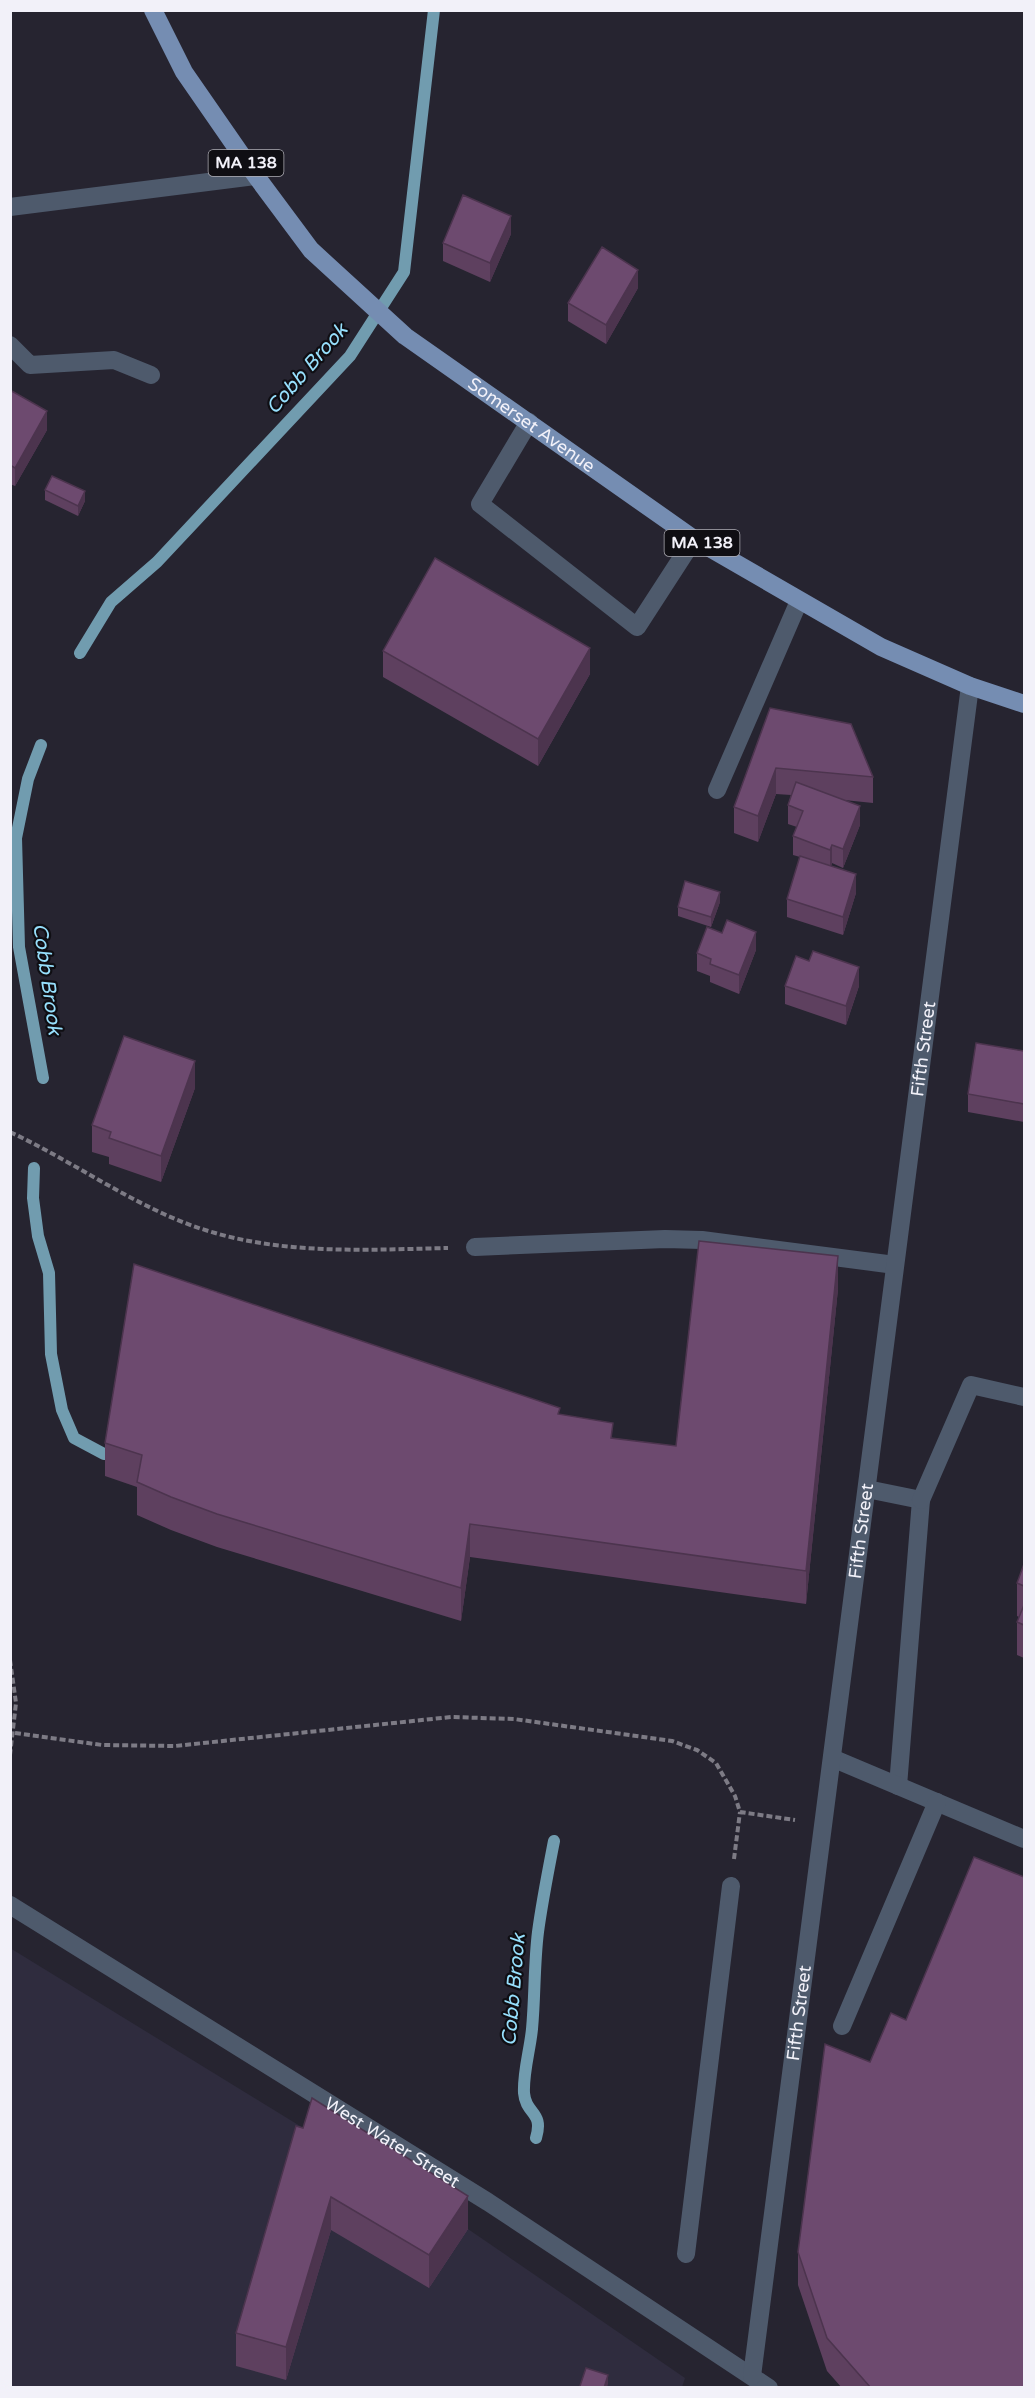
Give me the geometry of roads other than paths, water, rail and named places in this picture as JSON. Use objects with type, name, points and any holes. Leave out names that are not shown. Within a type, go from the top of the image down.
[{"type":"main road","name":"Somerset Avenue","points":[[153,10],[184,72],[311,250],[405,336],[694,539],[881,646],[970,686],[1024,704]]},
{"type":"street","points":[[10,207],[256,176]]},
{"type":"street","points":[[10,345],[30,365],[114,360],[152,375]]},
{"type":"street","points":[[529,422],[480,504],[637,627],[694,539]]},
{"type":"street","points":[[717,790],[799,601]]},
{"type":"street","name":"Fifth Street","points":[[752,2376],[970,686]]},
{"type":"street","points":[[475,1247],[665,1239],[702,1240],[895,1264]]},
{"type":"street","points":[[898,1786],[921,1500],[971,1384],[1024,1397]]},
{"type":"street","points":[[867,1489],[921,1500]]},
{"type":"street","points":[[832,1758],[1024,1839]]},
{"type":"street","points":[[842,2026],[938,1802]]},
{"type":"street","points":[[686,2254],[731,1886]]},
{"type":"street","name":"West Water Street","points":[[10,1905],[478,2196],[769,2388]]},
{"type":"waterway","name":"Cobb Brook","points":[[80,653],[111,602],[157,562],[350,356],[404,272],[434,10]]},
{"type":"waterway","name":"Cobb Brook","points":[[41,745],[28,779],[16,838],[19,947],[43,1078]]},
{"type":"waterway","name":"Cobb Brook","points":[[34,1168],[33,1198],[38,1236],[49,1273],[51,1354],[62,1410],[74,1438],[104,1454]]},
{"type":"waterway","name":"Cobb Brook","points":[[536,2138],[538,2123],[525,2100],[524,2085],[532,2029],[538,1932],[554,1841]]}]
